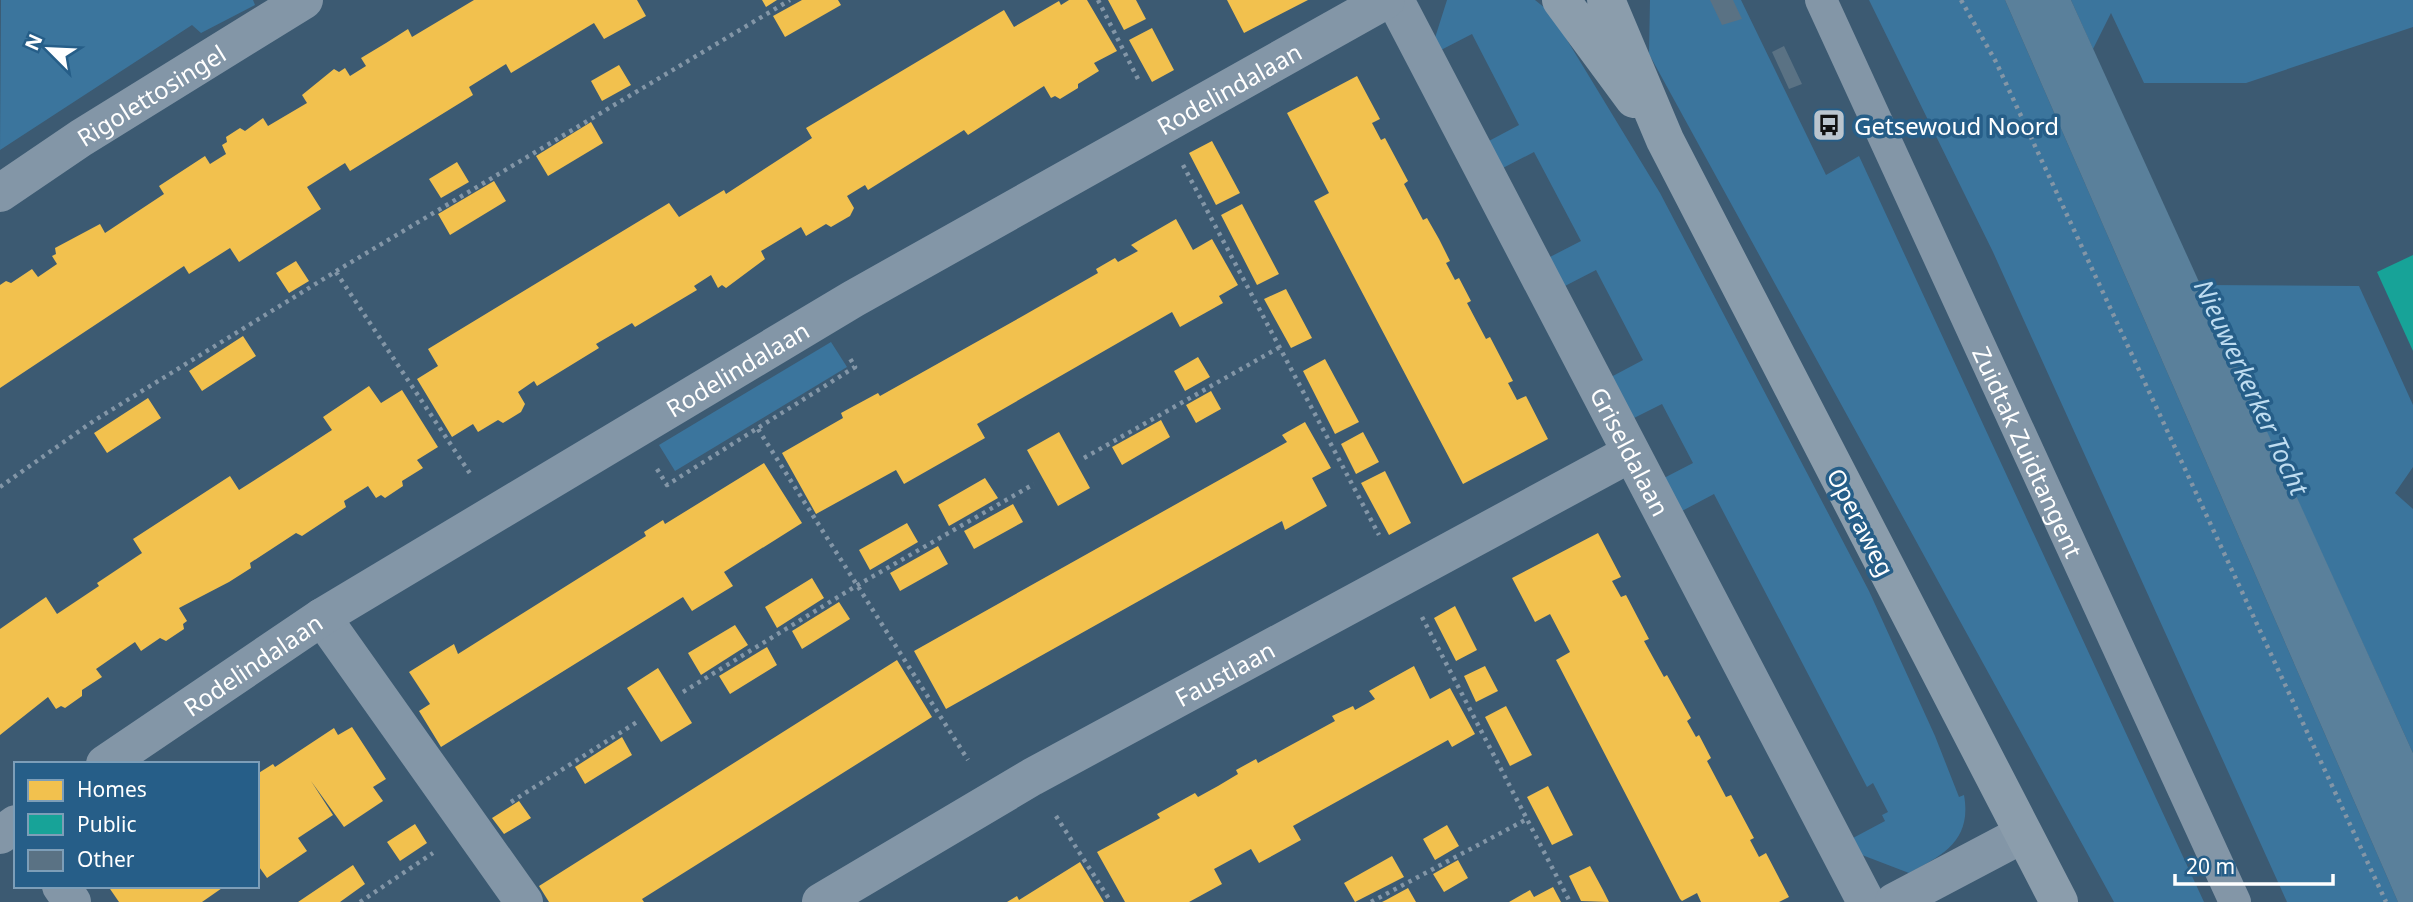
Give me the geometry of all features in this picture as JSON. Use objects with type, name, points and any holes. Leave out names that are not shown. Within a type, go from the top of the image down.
[{"type":"main road","name":"Operaweg","points":[[1562,0],[1665,140]]},
{"type":"main road","name":"Operaweg","points":[[1606,0],[1665,140],[2059,902]]},
{"type":"street","name":"Rigolettosingel","points":[[0,193],[81,138],[304,0]]},
{"type":"street","name":"Rodelindalaan","points":[[107,762],[322,617],[853,299],[1386,0]]},
{"type":"street","name":"Griseldalaan","points":[[1395,0],[1866,902]]},
{"type":"street","name":"Faustlaan","points":[[821,902],[1032,777],[1631,453]]},
{"type":"street","points":[[322,617],[524,902]]},
{"type":"street","points":[[1894,902],[2023,834]]},
{"type":"lane","name":"Zuidtak Zuidtangent","points":[[1821,0],[2235,902]]},
{"type":"path","points":[[0,487],[95,420],[790,0]]},
{"type":"path","points":[[1098,0],[1570,902]]},
{"type":"path","points":[[1961,0],[1996,62],[2386,902]]},
{"type":"path","points":[[336,272],[496,513]]},
{"type":"path","points":[[1084,458],[1280,347]]},
{"type":"path","points":[[758,429],[992,800]]},
{"type":"path","points":[[683,692],[856,586],[1034,484]]},
{"type":"path","points":[[1032,777],[1111,902]]},
{"type":"path","points":[[1371,902],[1527,819]]},
{"type":"shaded area","points":[[1,0],[253,0],[255,5],[201,33],[192,25],[0,150]]},
{"type":"shaded area","points":[[1447,0],[1535,0],[1550,12],[1660,193],[1869,591],[1935,736],[1959,797],[1964,795],[1964,824],[1959,835],[1953,844],[1933,860],[1909,873],[1862,855],[1853,838],[1885,821],[1882,815],[1888,812],[1873,783],[1867,787],[1714,494],[1682,511],[1664,478],[1693,463],[1662,404],[1632,419],[1611,377],[1643,360],[1596,270],[1563,287],[1548,258],[1581,241],[1534,152],[1501,169],[1487,142],[1519,125],[1472,34],[1439,51],[1434,41]]},
{"type":"shaded area","points":[[1650,0],[1741,0],[1826,175],[1859,156],[2204,902],[2114,902],[1649,54]]},
{"type":"shaded area","points":[[1869,0],[2005,0],[2398,902],[2287,902],[1993,252]]},
{"type":"shaded area","points":[[2005,0],[2071,0],[2413,753],[2413,902],[2398,902]]},
{"type":"shaded area","points":[[2071,0],[2413,0],[2413,27],[2246,83],[2144,83],[2111,13],[2093,49]]},
{"type":"shaded area","points":[[2199,285],[2359,286],[2413,405],[2413,467],[2395,493],[2413,509],[2413,753]]},
{"type":"shaded area","points":[[831,342],[847,367],[675,471],[659,445]]},
{"type":"building: Homes","points":[[474,0],[637,0],[646,16],[604,39],[594,23],[511,73],[506,64],[469,87],[473,95],[350,171],[345,163],[307,187],[321,209],[239,262],[230,248],[189,274],[184,266],[0,388],[0,285],[6,281],[11,283],[32,269],[38,277],[57,264],[52,256],[56,254],[55,248],[100,224],[105,233],[164,194],[159,186],[205,156],[210,164],[226,154],[222,145],[227,142],[226,137],[240,128],[245,131],[263,118],[268,126],[307,103],[302,95],[334,69],[339,72],[345,68],[350,76],[366,66],[361,58],[408,29],[412,37]]},
{"type":"building: Homes","points":[[762,0],[777,0],[766,7]]},
{"type":"building: Homes","points":[[802,0],[838,0],[841,5],[785,37],[773,16]]},
{"type":"building: Homes","points":[[1069,0],[1087,0],[1117,51],[1094,63],[1099,71],[1078,84],[1078,88],[1060,99],[1055,96],[1051,98],[1044,86],[968,135],[964,130],[868,190],[865,185],[847,196],[854,208],[850,216],[831,227],[826,224],[806,236],[801,227],[761,251],[765,259],[726,288],[722,285],[718,288],[711,275],[694,286],[697,290],[635,327],[632,323],[596,344],[599,348],[537,386],[534,381],[518,392],[525,404],[521,412],[503,423],[498,420],[478,432],[473,424],[452,437],[417,379],[438,366],[428,349],[669,203],[679,217],[724,190],[726,194],[812,138],[806,128],[1004,10],[1014,27],[1059,1],[1061,5]]},
{"type":"building: Homes","points":[[1108,0],[1136,0],[1146,19],[1124,30]]},
{"type":"building: Homes","points":[[1227,0],[1308,0],[1244,33]]},
{"type":"building: Homes","points":[[1152,28],[1174,70],[1152,82],[1129,40]]},
{"type":"building: Homes","points":[[619,65],[631,85],[602,101],[591,81]]},
{"type":"building: Homes","points":[[1357,76],[1380,119],[1372,123],[1381,140],[1385,138],[1408,181],[1404,184],[1423,220],[1427,218],[1439,239],[1450,261],[1446,263],[1455,280],[1459,278],[1471,301],[1467,303],[1486,339],[1490,337],[1513,381],[1508,383],[1517,400],[1526,396],[1548,439],[1463,484],[1314,201],[1329,193],[1287,113]]},
{"type":"building: Homes","points":[[591,122],[603,143],[548,176],[536,156]]},
{"type":"building: Homes","points":[[1212,141],[1240,193],[1216,205],[1189,153]]},
{"type":"building: Homes","points":[[457,162],[469,182],[441,198],[429,179]]},
{"type":"building: Homes","points":[[494,181],[506,201],[450,235],[438,214]]},
{"type":"building: Homes","points":[[1242,204],[1279,274],[1257,285],[1221,215]]},
{"type":"building: Homes","points":[[1176,219],[1193,250],[1212,239],[1238,285],[1219,296],[1223,303],[1180,327],[1172,312],[977,424],[985,438],[904,484],[896,470],[816,514],[782,453],[843,418],[841,413],[878,393],[880,396],[1021,317],[1098,273],[1096,269],[1115,258],[1118,262],[1138,251],[1131,245]]},
{"type":"building: Homes","points":[[296,261],[309,281],[289,293],[276,273]]},
{"type":"building: Homes","points":[[1286,289],[1312,338],[1291,348],[1264,299]]},
{"type":"building: Homes","points":[[243,336],[256,356],[202,391],[189,371]]},
{"type":"building: Homes","points":[[1198,357],[1210,377],[1185,391],[1174,371]]},
{"type":"building: Homes","points":[[1325,359],[1359,422],[1335,434],[1303,371]]},
{"type":"building: Homes","points":[[369,386],[381,403],[402,390],[438,447],[417,460],[423,468],[402,481],[403,486],[385,498],[381,495],[376,498],[368,486],[344,501],[346,507],[302,536],[296,533],[250,563],[251,568],[179,608],[187,621],[183,624],[184,629],[166,641],[160,638],[141,651],[135,642],[96,669],[102,677],[82,690],[82,696],[65,708],[61,706],[56,709],[48,697],[0,735],[0,629],[46,597],[57,614],[142,553],[133,539],[230,476],[239,490],[286,460],[332,430],[323,417]]},
{"type":"building: Homes","points":[[1211,391],[1221,409],[1196,423],[1186,405]]},
{"type":"building: Homes","points":[[148,398],[161,418],[107,453],[94,433]]},
{"type":"building: Homes","points":[[1161,420],[1170,437],[1122,465],[1112,447]]},
{"type":"building: Homes","points":[[1305,422],[1331,468],[1312,478],[1327,506],[1285,530],[1282,521],[946,709],[914,651],[1287,442],[1282,435]]},
{"type":"building: Homes","points":[[1059,432],[1090,488],[1058,506],[1027,450]]},
{"type":"building: Homes","points":[[1363,432],[1379,462],[1356,474],[1341,444]]},
{"type":"building: Homes","points":[[764,463],[802,523],[724,572],[733,586],[692,611],[683,597],[441,747],[419,711],[430,704],[409,672],[454,644],[458,654],[646,536],[644,532],[663,520],[665,524]]},
{"type":"building: Homes","points":[[1385,471],[1411,523],[1389,535],[1361,483]]},
{"type":"building: Homes","points":[[985,478],[998,498],[949,526],[938,505]]},
{"type":"building: Homes","points":[[1013,504],[1023,522],[974,549],[964,531]]},
{"type":"building: Homes","points":[[907,523],[918,542],[870,570],[859,550]]},
{"type":"building: Homes","points":[[1598,533],[1621,577],[1612,581],[1621,597],[1626,595],[1649,639],[1644,641],[1691,718],[1687,721],[1696,737],[1699,735],[1711,758],[1707,761],[1726,797],[1731,795],[1754,838],[1750,840],[1759,857],[1766,853],[1789,897],[1779,902],[1701,902],[1697,893],[1682,901],[1680,899],[1556,660],[1570,652],[1550,614],[1535,622],[1512,578]]},
{"type":"building: Homes","points":[[938,546],[948,564],[900,591],[890,573]]},
{"type":"building: Homes","points":[[812,578],[824,598],[777,628],[765,607]]},
{"type":"building: Homes","points":[[839,602],[850,619],[802,649],[792,631]]},
{"type":"building: Homes","points":[[1455,606],[1477,650],[1456,661],[1434,618]]},
{"type":"building: Homes","points":[[735,625],[748,645],[701,675],[688,653]]},
{"type":"building: Homes","points":[[767,647],[777,665],[730,694],[719,676]]},
{"type":"building: Homes","points":[[897,660],[932,717],[642,899],[644,902],[549,902],[539,886]]},
{"type":"building: Homes","points":[[1414,666],[1430,699],[1450,688],[1475,734],[1452,747],[1448,740],[1293,826],[1301,840],[1259,863],[1251,849],[1214,869],[1222,884],[1189,902],[1125,902],[1097,852],[1160,818],[1157,814],[1195,793],[1198,797],[1218,786],[1238,774],[1236,770],[1256,759],[1258,763],[1335,721],[1332,716],[1353,706],[1355,710],[1375,699],[1369,691]]},
{"type":"building: Homes","points":[[1485,666],[1498,691],[1476,702],[1464,676]]},
{"type":"building: Homes","points":[[658,668],[692,723],[661,742],[627,688]]},
{"type":"building: Homes","points":[[1506,706],[1532,755],[1510,766],[1485,717]]},
{"type":"building: Homes","points":[[352,727],[386,779],[373,787],[383,801],[344,827],[311,781],[333,815],[298,838],[307,851],[267,878],[259,867],[259,773],[273,764],[275,767],[334,728],[338,735]]},
{"type":"building: Homes","points":[[622,737],[632,755],[585,784],[575,767]]},
{"type":"building: Homes","points":[[1548,786],[1573,835],[1552,845],[1527,797]]},
{"type":"building: Homes","points":[[519,801],[531,818],[504,834],[492,818]]},
{"type":"building: Homes","points":[[415,824],[427,843],[400,861],[387,842]]},
{"type":"building: Homes","points":[[1447,825],[1459,846],[1435,860],[1423,839]]},
{"type":"building: Homes","points":[[1392,856],[1404,877],[1355,902],[1344,883]]},
{"type":"building: Homes","points":[[1458,860],[1468,878],[1444,892],[1433,874]]},
{"type":"building: Homes","points":[[1080,862],[1104,902],[1007,902],[1017,896],[1019,900]]},
{"type":"building: Homes","points":[[353,865],[365,884],[340,902],[298,902]]},
{"type":"building: Homes","points":[[1590,866],[1609,902],[1581,901],[1569,876]]},
{"type":"building: Homes","points":[[1553,887],[1561,902],[1509,902],[1530,890],[1534,897]]},
{"type":"building: Homes","points":[[109,888],[222,888],[202,902],[119,902]]},
{"type":"building: Homes","points":[[1408,888],[1416,902],[1382,902],[1386,900]]},
{"type":"building: Public","points":[[2413,255],[2413,351],[2377,272]]},
{"type":"building: Other","points":[[1710,0],[1733,0],[1742,19],[1722,25]]},
{"type":"building: Other","points":[[1784,46],[1802,84],[1789,89],[1772,52]]},
{"type":"place","name":"Getsewoud Noord","points":[[1829,125]]},
{"type":"water label","name":"Nieuwerkerker Tocht","points":[[2252,387]]}]
